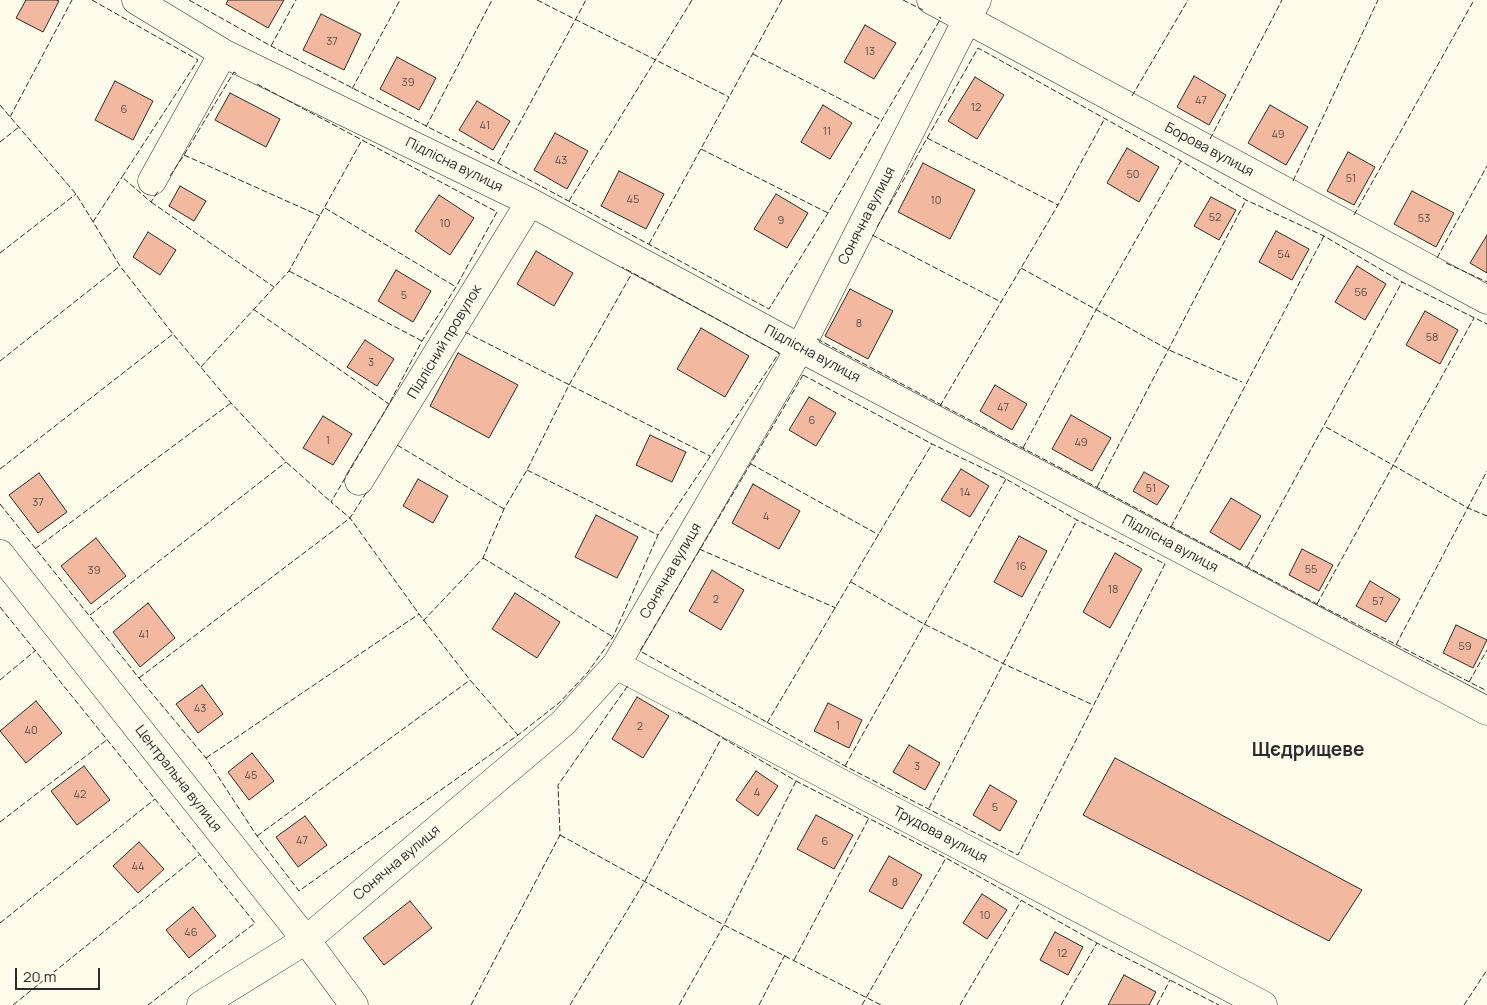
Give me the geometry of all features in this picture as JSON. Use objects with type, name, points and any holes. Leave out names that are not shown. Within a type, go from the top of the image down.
[{"type":"street","name":"Підлісна вулиця","points":[[136,0],[223,53],[530,202],[800,348],[1487,711]]},
{"type":"street","name":"Борова вулиця","points":[[931,0],[972,10],[1487,300]]},
{"type":"street","name":"Сонячна вулиця","points":[[202,1005],[306,940],[564,723],[616,665],[800,348],[972,10]]},
{"type":"street","points":[[152,181],[223,53]]},
{"type":"street","name":"Підлісний провулок","points":[[359,481],[530,202]]},
{"type":"street","name":"Центральна вулиця","points":[[0,554],[306,940],[354,1005]]},
{"type":"street","name":"Трудова вулиця","points":[[616,665],[1263,1005]]},
{"type":"building","points":[[26,0],[59,1],[43,32],[16,18]]},
{"type":"building","points":[[228,0],[284,0],[268,28],[226,4]]},
{"type":"building","points":[[321,14],[361,34],[344,70],[303,50]]},
{"type":"building","points":[[865,25],[896,43],[874,79],[844,62]]},
{"type":"building","points":[[397,57],[436,78],[419,110],[380,89]]},
{"type":"building","points":[[1194,76],[1226,95],[1209,125],[1177,107]]},
{"type":"building","points":[[975,77],[1004,95],[977,139],[948,121]]},
{"type":"building","points":[[115,81],[153,101],[133,140],[95,120]]},
{"type":"building","points":[[230,93],[280,119],[266,147],[215,120]]},
{"type":"building","points":[[477,101],[510,121],[493,150],[459,130]]},
{"type":"building","points":[[823,105],[852,123],[830,159],[801,142]]},
{"type":"building","points":[[1270,105],[1308,127],[1286,165],[1248,143]]},
{"type":"building","points":[[555,133],[588,151],[567,189],[534,170]]},
{"type":"building","points":[[1127,148],[1159,167],[1139,202],[1107,183]]},
{"type":"building","points":[[1348,152],[1375,167],[1354,205],[1327,191]]},
{"type":"building","points":[[923,163],[975,190],[950,239],[898,212]]},
{"type":"building","points":[[619,171],[664,194],[646,229],[601,206]]},
{"type":"building","points":[[180,186],[206,201],[194,221],[169,206]]},
{"type":"building","points":[[1412,191],[1454,213],[1436,247],[1394,224]]},
{"type":"building","points":[[776,194],[808,213],[787,248],[754,229]]},
{"type":"building","points":[[439,195],[474,218],[450,255],[415,231]]},
{"type":"building","points":[[1211,197],[1236,210],[1219,240],[1194,226]]},
{"type":"building","points":[[1276,231],[1309,249],[1292,280],[1259,262]]},
{"type":"building","points":[[148,232],[176,250],[160,275],[133,257]]},
{"type":"building","points":[[1487,235],[1487,273],[1470,263]]},
{"type":"building","points":[[536,251],[573,273],[554,306],[517,284]]},
{"type":"building","points":[[1357,266],[1386,284],[1365,320],[1335,302]]},
{"type":"building","points":[[396,270],[431,291],[413,322],[378,301]]},
{"type":"building","points":[[850,289],[893,311],[868,359],[825,336]]},
{"type":"building","points":[[1425,311],[1458,330],[1440,364],[1406,345]]},
{"type":"building","points":[[701,328],[749,356],[725,397],[677,369]]},
{"type":"building","points":[[365,340],[394,359],[377,386],[347,367]]},
{"type":"building","points":[[458,353],[518,385],[489,438],[430,406]]},
{"type":"building","points":[[995,385],[1027,404],[1012,430],[980,411]]},
{"type":"building","points":[[809,397],[836,413],[816,446],[789,430]]},
{"type":"building","points":[[1071,415],[1111,438],[1092,471],[1052,449]]},
{"type":"building","points":[[323,416],[352,434],[333,465],[303,448]]},
{"type":"building","points":[[650,435],[686,452],[672,482],[636,465]]},
{"type":"building","points":[[961,469],[989,486],[970,517],[941,500]]},
{"type":"building","points":[[1144,472],[1169,486],[1157,505],[1133,491]]},
{"type":"building","points":[[39,473],[67,512],[38,533],[9,495]]},
{"type":"building","points":[[418,479],[448,496],[433,523],[403,506]]},
{"type":"building","points":[[753,484],[800,511],[779,549],[732,523]]},
{"type":"building","points":[[1231,498],[1261,516],[1240,550],[1210,532]]},
{"type":"building","points":[[596,515],[638,537],[617,578],[575,557]]},
{"type":"building","points":[[1019,536],[1047,551],[1022,597],[994,582]]},
{"type":"building","points":[[96,538],[126,576],[91,604],[61,566]]},
{"type":"building","points":[[1302,549],[1333,565],[1319,591],[1289,575]]},
{"type":"building","points":[[1115,553],[1142,569],[1110,628],[1083,612]]},
{"type":"building","points":[[712,570],[744,590],[721,630],[689,611]]},
{"type":"building","points":[[1370,581],[1400,599],[1386,622],[1356,606]]},
{"type":"building","points":[[515,593],[560,622],[537,658],[492,629]]},
{"type":"building","points":[[148,603],[175,638],[140,667],[113,632]]},
{"type":"building","points":[[1456,625],[1487,640],[1473,668],[1443,653]]},
{"type":"building","points":[[202,685],[223,714],[198,733],[176,704]]},
{"type":"building","points":[[637,697],[669,716],[643,758],[612,739]]},
{"type":"building","points":[[36,701],[62,733],[26,763],[0,731]]},
{"type":"building","points":[[828,703],[862,720],[849,748],[814,731]]},
{"type":"building","points":[[909,745],[940,763],[925,790],[893,772]]},
{"type":"building","points":[[252,753],[274,781],[249,800],[228,772]]},
{"type":"building","points":[[1115,758],[1362,890],[1329,941],[1083,815]]},
{"type":"building","points":[[84,766],[110,800],[77,825],[51,791]]},
{"type":"building","points":[[756,771],[778,786],[758,816],[736,800]]},
{"type":"building","points":[[990,785],[1017,801],[1000,831],[973,815]]},
{"type":"building","points":[[816,815],[853,835],[834,869],[797,849]]},
{"type":"building","points":[[305,816],[327,845],[298,867],[276,837]]},
{"type":"building","points":[[139,842],[164,869],[138,893],[113,866]]},
{"type":"building","points":[[889,856],[922,875],[902,909],[869,891]]},
{"type":"building","points":[[982,894],[1007,910],[987,939],[963,923]]},
{"type":"building","points":[[410,901],[432,928],[384,965],[363,938]]},
{"type":"building","points":[[193,907],[216,936],[189,958],[166,930]]},
{"type":"building","points":[[1055,932],[1083,947],[1068,975],[1040,960]]},
{"type":"building","points":[[1124,975],[1156,992],[1149,1005],[1108,1005]]},
{"type":"fence","points":[[10,117],[72,0]]},
{"type":"fence","points":[[92,0],[198,60],[122,177],[151,202],[159,190]]},
{"type":"fence","points":[[189,0],[271,46],[498,163],[769,309],[828,213],[941,18],[939,17]]},
{"type":"fence","points":[[271,46],[296,0]]},
{"type":"fence","points":[[352,89],[400,0]]},
{"type":"fence","points":[[426,127],[492,0]]},
{"type":"fence","points":[[537,0],[729,97]]},
{"type":"fence","points":[[498,163],[586,0]]},
{"type":"fence","points":[[569,201],[692,0]]},
{"type":"fence","points":[[649,244],[782,0]]},
{"type":"fence","points":[[903,0],[923,10]]},
{"type":"fence","points":[[1132,96],[1188,0]]},
{"type":"fence","points":[[1210,139],[1282,0]]},
{"type":"fence","points":[[1293,181],[1378,0]]},
{"type":"fence","points":[[1354,215],[1474,0]]},
{"type":"fence","points":[[877,227],[978,48],[1181,161],[1246,200],[1324,236],[1402,282],[1487,324]]},
{"type":"fence","points":[[753,54],[881,120]]},
{"type":"fence","points":[[170,176],[234,72],[237,74]]},
{"type":"fence","points":[[257,84],[497,212],[456,287],[422,341],[389,404],[331,502],[350,518],[419,614],[470,680],[518,735]]},
{"type":"fence","points":[[0,105],[76,194],[120,266],[173,334],[231,403],[286,462],[331,502]]},
{"type":"fence","points":[[940,406],[1058,205],[1105,118]]},
{"type":"fence","points":[[0,142],[19,127]]},
{"type":"fence","points":[[927,138],[1058,205]]},
{"type":"fence","points":[[201,367],[289,271],[362,140]]},
{"type":"fence","points":[[701,149],[828,213]]},
{"type":"fence","points":[[184,155],[320,216]]},
{"type":"fence","points":[[1023,448],[1096,310],[1181,161]]},
{"type":"fence","points":[[1437,258],[1487,166]]},
{"type":"fence","points":[[93,222],[122,177]]},
{"type":"fence","points":[[0,253],[76,194]]},
{"type":"fence","points":[[1097,487],[1246,200]]},
{"type":"fence","points":[[151,202],[274,287]]},
{"type":"fence","points":[[325,208],[456,287]]},
{"type":"fence","points":[[872,235],[1001,302]]},
{"type":"fence","points":[[1171,527],[1324,236]]},
{"type":"fence","points":[[1446,263],[1487,282]]},
{"type":"fence","points":[[0,361],[120,266]]},
{"type":"fence","points":[[0,504],[139,678],[206,758],[257,836],[299,891],[518,735],[559,703],[588,672],[613,637],[658,535],[779,353],[622,267]]},
{"type":"fence","points":[[1021,268],[1169,350],[1242,382]]},
{"type":"fence","points":[[289,271],[422,341]]},
{"type":"fence","points":[[423,621],[483,558],[504,509],[527,470],[569,385],[632,273]]},
{"type":"fence","points":[[1247,567],[1402,282]]},
{"type":"fence","points":[[253,309],[389,404]]},
{"type":"fence","points":[[1317,604],[1474,318]]},
{"type":"fence","points":[[465,332],[710,456]]},
{"type":"fence","points":[[0,469],[173,334]]},
{"type":"fence","points":[[817,339],[1317,604],[1487,691]]},
{"type":"fence","points":[[803,375],[932,444],[1006,479],[1077,520],[1165,564],[1018,855],[845,766],[640,651],[803,375]]},
{"type":"fence","points":[[35,549],[231,403]]},
{"type":"fence","points":[[1326,427],[1468,508],[1487,516]]},
{"type":"fence","points":[[767,723],[932,444]]},
{"type":"fence","points":[[397,445],[504,509]]},
{"type":"fence","points":[[90,615],[286,462]]},
{"type":"fence","points":[[751,464],[879,535]]},
{"type":"fence","points":[[527,470],[658,535]]},
{"type":"fence","points":[[1396,645],[1487,471]]},
{"type":"fence","points":[[845,766],[1006,479]]},
{"type":"fence","points":[[139,678],[350,518],[368,490]]},
{"type":"fence","points":[[929,808],[1077,520]]},
{"type":"fence","points":[[699,549],[836,608]]},
{"type":"fence","points":[[483,558],[613,637]]},
{"type":"fence","points":[[851,582],[924,624],[1004,664],[1091,704]]},
{"type":"fence","points":[[0,607],[255,923],[148,1005]]},
{"type":"fence","points":[[206,758],[419,614]]},
{"type":"fence","points":[[0,680],[36,650]]},
{"type":"fence","points":[[1469,682],[1487,650]]},
{"type":"fence","points":[[257,836],[470,680]]},
{"type":"fence","points":[[471,1005],[560,835],[558,785],[629,684]]},
{"type":"fence","points":[[678,712],[796,781],[946,858],[1097,943],[1219,1005]]},
{"type":"fence","points":[[0,822],[108,739]]},
{"type":"fence","points":[[570,1005],[645,881],[721,739]]},
{"type":"fence","points":[[679,1005],[724,925],[796,781]]},
{"type":"fence","points":[[0,923],[155,799]]},
{"type":"fence","points":[[794,960],[869,818]]},
{"type":"fence","points":[[560,835],[724,925],[881,1005]]},
{"type":"fence","points":[[13,1005],[199,855]]},
{"type":"fence","points":[[862,1005],[946,858]]},
{"type":"fence","points":[[960,1005],[1021,901]]},
{"type":"fence","points":[[1061,1005],[1097,943]]},
{"type":"fence","points":[[759,1005],[785,955]]},
{"type":"fence","points":[[1464,1005],[1487,970]]},
{"type":"fence","points":[[1157,1005],[1170,980]]},
{"type":"district","name":"Щєдрищеве","points":[[1308,751]]}]
